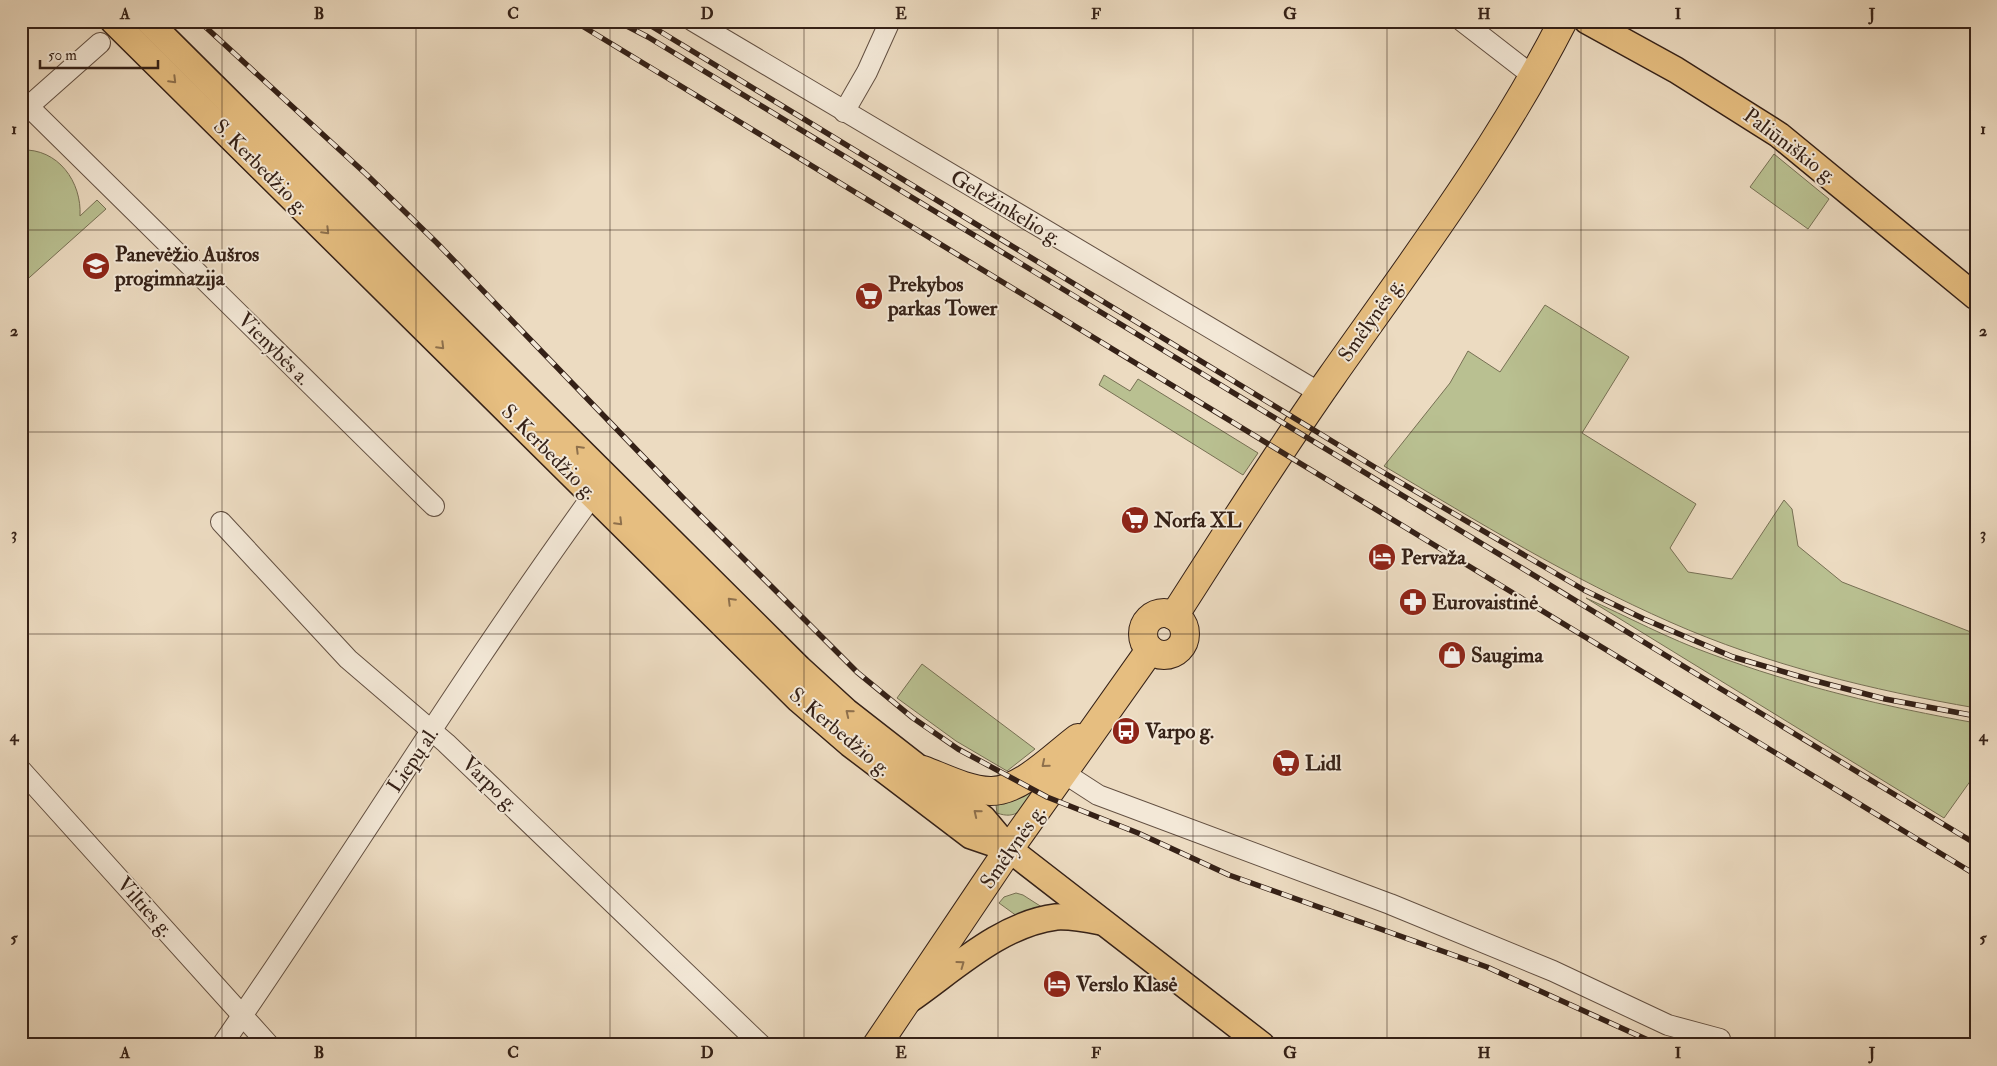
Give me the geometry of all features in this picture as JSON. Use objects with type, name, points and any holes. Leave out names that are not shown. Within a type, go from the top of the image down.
[{"type":"highway","name":"Smėlynės g.","points":[[877,1045],[1009,849],[1150,650],[1162,655],[1168,655],[1183,643],[1185,631],[1183,625],[1174,616],[1320,393],[1439,224],[1534,76],[1563,21]]},
{"type":"highway","points":[[923,770],[966,787],[999,790],[1034,773],[1097,723]]},
{"type":"main road","name":"S. Kerbedžio g.","points":[[113,21],[601,487],[846,711],[983,818],[1009,849],[1262,1045]]},
{"type":"main road","name":"S. Kerbedžio g.","points":[[148,21],[601,487],[799,700],[843,738],[971,836],[1009,849]]},
{"type":"main road","name":"Paliūniškio g.","points":[[1587,21],[1693,80],[1779,135],[1976,297]]},
{"type":"main road","points":[[906,1002],[982,949],[1028,925],[1057,917],[1104,922]]},
{"type":"street","name":"Geležinkelio g.","points":[[693,21],[1320,393]]},
{"type":"street","points":[[844,112],[866,72],[890,21]]},
{"type":"street","points":[[1462,21],[1534,76]]},
{"type":"street","name":"Vienybės a.","points":[[100,43],[25,110],[434,506]]},
{"type":"street","name":"Liepų al.","points":[[222,1045],[433,731],[522,592],[601,487]]},
{"type":"street","name":"Varpo g.","points":[[221,522],[348,659],[433,731],[760,1045]]},
{"type":"street","name":"Vilties g.","points":[[21,770],[269,1045]]},
{"type":"street","points":[[1064,773],[1098,795],[1390,904],[1553,971],[1668,1025],[1720,1039]]},
{"type":"green space","points":[[21,150],[34,151],[46,155],[65,170],[77,191],[80,203],[80,216],[97,200],[106,209],[21,285]]},
{"type":"green space","points":[[1774,154],[1829,199],[1808,229],[1750,187]]},
{"type":"green space","points":[[1545,305],[1629,357],[1582,433],[1696,504],[1670,548],[1688,572],[1732,579],[1784,500],[1792,509],[1798,546],[1842,582],[1976,634],[1976,708],[1898,693],[1820,674],[1744,651],[1670,622],[1560,568],[1384,466],[1450,383],[1468,351],[1500,372]]},
{"type":"green space","points":[[1104,375],[1130,391],[1138,379],[1258,453],[1243,475],[1099,385]]},
{"type":"green space","points":[[1586,598],[1695,648],[1776,676],[1875,703],[1976,723],[1976,773],[1944,818]]},
{"type":"green space","points":[[922,664],[1035,749],[1007,771],[956,741],[897,698]]},
{"type":"green space","points":[[1021,788],[1034,795],[1027,805],[1014,814],[1004,815],[997,813],[995,797]]},
{"type":"green space","points":[[1016,893],[1023,895],[1048,911],[1021,919],[999,903],[1004,897]]},
{"type":"railway","points":[[199,21],[366,174],[437,243],[685,500],[857,672],[913,718],[958,749],[1047,797],[1138,833],[1229,875],[1487,967],[1659,1045]]},
{"type":"railway","points":[[574,21],[1976,875]]},
{"type":"railway","points":[[617,21],[648,37],[1976,844]]},
{"type":"railway","points":[[643,21],[1381,471],[1584,590],[1644,619],[1733,657],[1885,699],[1976,716]]},
{"type":"place","name":"Panevėžio Aušros progimnazija","points":[[96,266]]},
{"type":"place","name":"Prekybos parkas Tower","points":[[869,296]]},
{"type":"place","name":"Norfa XL","points":[[1135,520]]},
{"type":"place","name":"Pervaža","points":[[1382,557]]},
{"type":"place","name":"Eurovaistinė","points":[[1413,602]]},
{"type":"place","name":"Saugima","points":[[1452,655]]},
{"type":"place","name":"Varpo g.","points":[[1126,731]]},
{"type":"place","name":"Lidl","points":[[1286,763]]},
{"type":"place","name":"Verslo Klasė","points":[[1057,984]]}]
